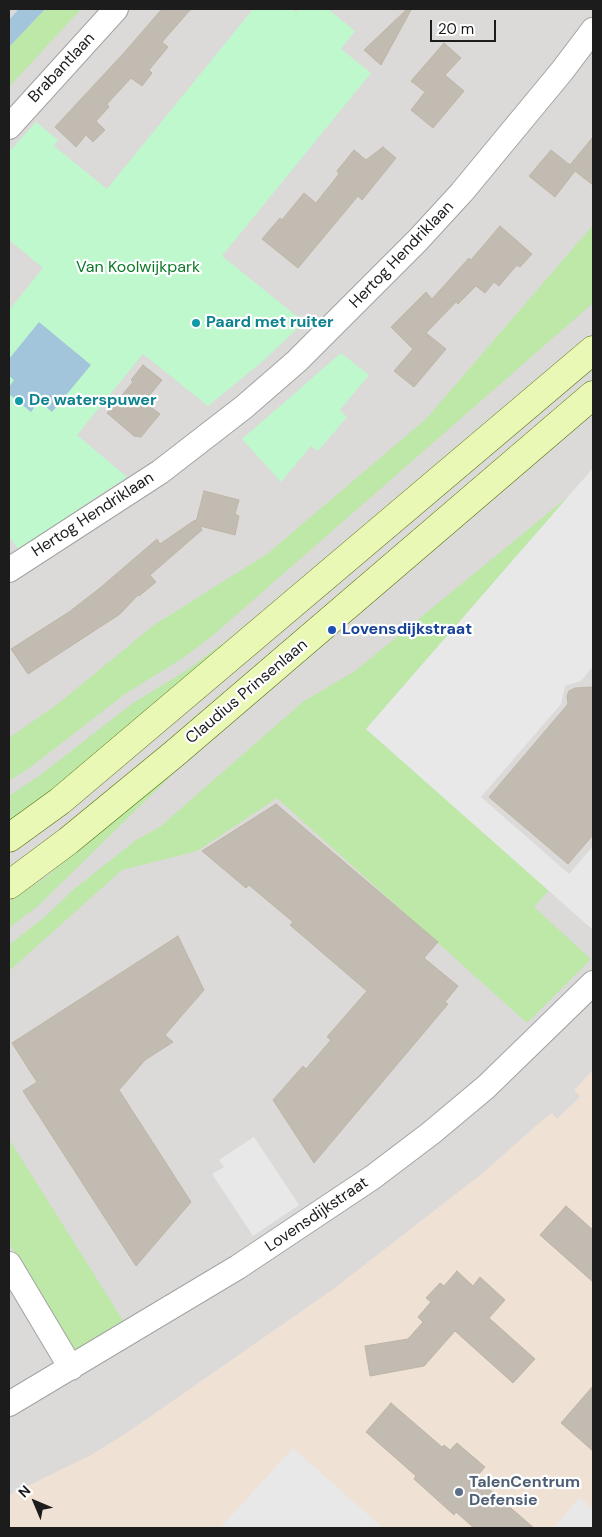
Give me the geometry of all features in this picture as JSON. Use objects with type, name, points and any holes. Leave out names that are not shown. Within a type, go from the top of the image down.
[{"type":"main road","points":[[9,838],[60,801],[593,350]]},
{"type":"main road","name":"Claudius Prinsenlaan","points":[[9,886],[68,841],[188,742],[593,395]]},
{"type":"street","name":"Brabantlaan","points":[[9,127],[116,9]]},
{"type":"street","name":"Hertog Hendriklaan","points":[[9,570],[160,472],[244,407],[297,361],[399,260],[456,199],[538,101],[593,30]]},
{"type":"street","name":"Lovensdijkstraat","points":[[9,1404],[238,1267],[344,1198],[402,1156],[492,1081],[593,983]]},
{"type":"street","points":[[9,1264],[71,1368]]},
{"type":"shaded area","points":[[9,9],[593,9],[593,1528],[9,1528]]},
{"type":"shaded area","points":[[593,468],[593,666],[581,681],[565,686],[561,704],[481,797],[569,874],[593,846],[593,930],[366,729]]},
{"type":"shaded area","points":[[593,1070],[593,1528],[9,1528],[9,1495],[91,1455],[125,1434],[332,1290],[484,1172],[547,1116],[552,1113],[557,1119],[580,1097],[574,1090]]},
{"type":"shaded area","points":[[254,1137],[299,1205],[253,1236],[212,1174],[224,1167],[219,1160]]},
{"type":"shaded area","points":[[293,1448],[383,1528],[220,1528]]},
{"type":"shaded area","points":[[580,1497],[593,1509],[593,1528],[553,1528]]},
{"type":"green space","points":[[45,9],[81,9],[9,87],[9,47]]},
{"type":"green space","name":"Van Koolwijkpark","points":[[253,9],[291,9],[296,12],[299,9],[328,9],[355,31],[341,49],[371,73],[222,256],[304,322],[263,361],[208,406],[143,354],[77,435],[127,477],[18,549],[9,536],[9,310],[43,268],[9,240],[9,152],[36,122],[58,140],[54,146],[107,189]]},
{"type":"green space","points":[[593,225],[593,303],[211,637],[183,658],[125,694],[32,766],[9,781],[9,738],[59,703],[154,625],[267,554],[426,419]]},
{"type":"green space","points":[[341,353],[369,375],[340,410],[347,417],[318,451],[311,446],[281,482],[242,439]]},
{"type":"green space","points":[[569,496],[366,729],[549,890],[534,907],[591,959],[527,1023],[277,798],[197,851],[122,870],[9,971],[9,945],[47,915],[73,890],[136,840],[161,826],[304,701],[355,671]]},
{"type":"green space","points":[[231,642],[9,827],[9,796],[39,776],[133,703],[190,668],[219,646]]},
{"type":"green space","points":[[189,758],[39,905],[9,928],[9,902],[46,877]]},
{"type":"green space","points":[[9,1139],[124,1322],[74,1352],[9,1243]]},
{"type":"water","points":[[19,9],[45,9],[9,47],[9,20]]},
{"type":"water","points":[[39,322],[91,365],[52,412],[39,401],[31,412],[9,394],[9,387],[14,380],[9,376],[9,359]]},
{"type":"building","points":[[162,9],[191,9],[162,42],[168,47],[149,70],[152,73],[142,86],[131,78],[107,104],[109,107],[96,121],[105,130],[93,142],[86,135],[76,147],[55,127]]},
{"type":"building","points":[[407,9],[411,10],[381,65],[364,50]]},
{"type":"building","points":[[444,43],[461,58],[445,75],[464,91],[433,128],[411,110],[425,92],[411,81]]},
{"type":"building","points":[[593,137],[593,185],[575,171],[555,197],[529,176],[551,150],[570,165]]},
{"type":"building","points":[[383,147],[396,158],[362,200],[358,196],[298,268],[262,239],[280,218],[282,220],[304,193],[316,203],[339,174],[337,171],[354,150],[366,160]]},
{"type":"building","points":[[500,226],[532,254],[520,267],[517,265],[499,286],[494,282],[485,293],[476,286],[458,304],[456,302],[426,333],[446,349],[414,387],[394,371],[413,349],[391,327],[426,292],[432,299],[469,258],[471,260]]},
{"type":"building","points":[[143,365],[162,380],[144,402],[160,414],[141,437],[134,436],[107,413],[133,382],[131,380]]},
{"type":"building","points":[[204,491],[239,500],[235,514],[239,516],[235,535],[200,526],[202,530],[150,575],[156,582],[138,595],[120,614],[28,674],[11,649],[69,612],[157,539],[160,544],[195,520],[196,522]]},
{"type":"building","points":[[593,687],[593,835],[568,864],[489,797],[568,704],[567,696],[569,691],[575,688]]},
{"type":"building","points":[[276,804],[438,942],[424,958],[458,986],[445,1002],[448,1004],[314,1163],[273,1100],[303,1066],[306,1069],[331,1040],[327,1037],[367,991],[290,925],[293,922],[249,885],[246,888],[202,851]]},
{"type":"building","points":[[178,936],[204,990],[165,1035],[173,1042],[145,1060],[119,1090],[191,1202],[136,1266],[23,1091],[37,1082],[12,1043]]},
{"type":"building","points":[[566,1206],[593,1230],[593,1282],[540,1235]]},
{"type":"building","points":[[457,1271],[473,1286],[480,1277],[505,1300],[489,1318],[535,1359],[513,1383],[455,1331],[424,1366],[370,1376],[365,1346],[408,1339],[423,1322],[418,1317],[431,1302],[426,1298],[440,1283],[444,1286]]},
{"type":"building","points":[[593,1386],[593,1451],[561,1423]]},
{"type":"building","points":[[391,1403],[442,1447],[444,1445],[450,1450],[457,1443],[485,1467],[478,1475],[485,1480],[482,1483],[534,1528],[474,1528],[456,1512],[454,1515],[414,1479],[416,1476],[366,1432]]},
{"type":"place","name":"Paard met ruiter","points":[[196,323]]},
{"type":"place","name":"De waterspuwer","points":[[19,401]]},
{"type":"place","name":"Lovensdijkstraat","points":[[332,630]]},
{"type":"place","name":"TalenCentrum Defensie","points":[[459,1492]]}]
